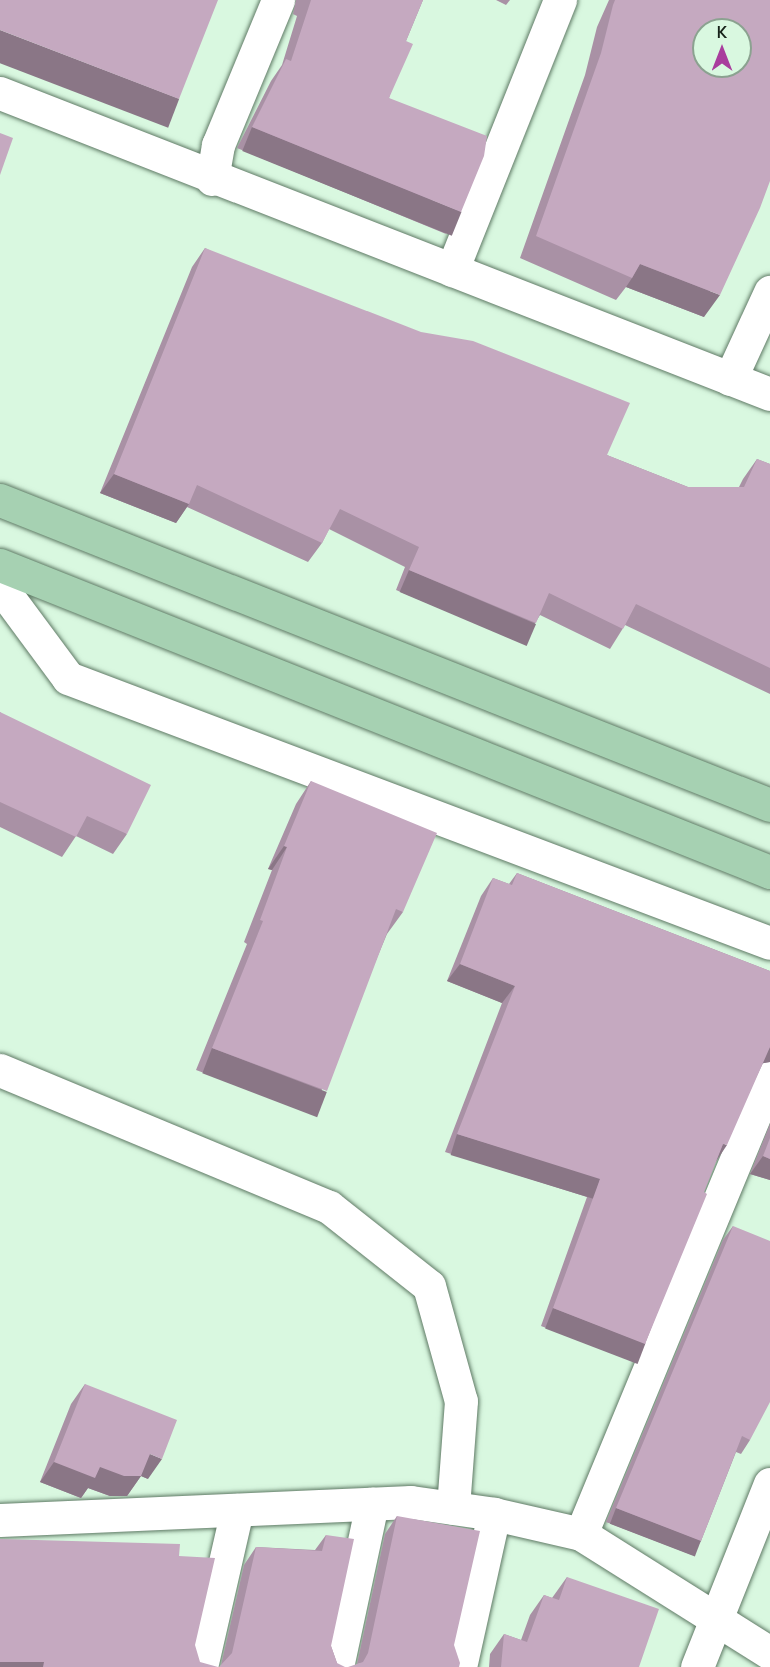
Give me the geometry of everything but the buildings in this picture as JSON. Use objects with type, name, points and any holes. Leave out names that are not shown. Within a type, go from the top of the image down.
[{"type":"main road","points":[[0,500],[770,805]]},
{"type":"main road","points":[[0,565],[770,872]]},
{"type":"street","points":[[212,179],[218,145],[278,0]]},
{"type":"street","points":[[452,270],[560,0]]},
{"type":"street","points":[[0,93],[212,179],[770,394]]},
{"type":"street","points":[[730,379],[770,292]]},
{"type":"street","points":[[0,586],[68,678],[770,944]]},
{"type":"street","points":[[0,1070],[328,1207],[429,1286],[461,1401],[453,1508]]},
{"type":"street","points":[[582,1534],[770,1078]]},
{"type":"street","points":[[697,1667],[714,1618],[760,1538],[770,1484]]},
{"type":"street","points":[[0,1520],[411,1502],[494,1514],[582,1534],[770,1653]]},
{"type":"street","points":[[337,1667],[372,1504]]},
{"type":"street","points":[[201,1667],[237,1509]]},
{"type":"street","points":[[460,1667],[494,1514]]}]
